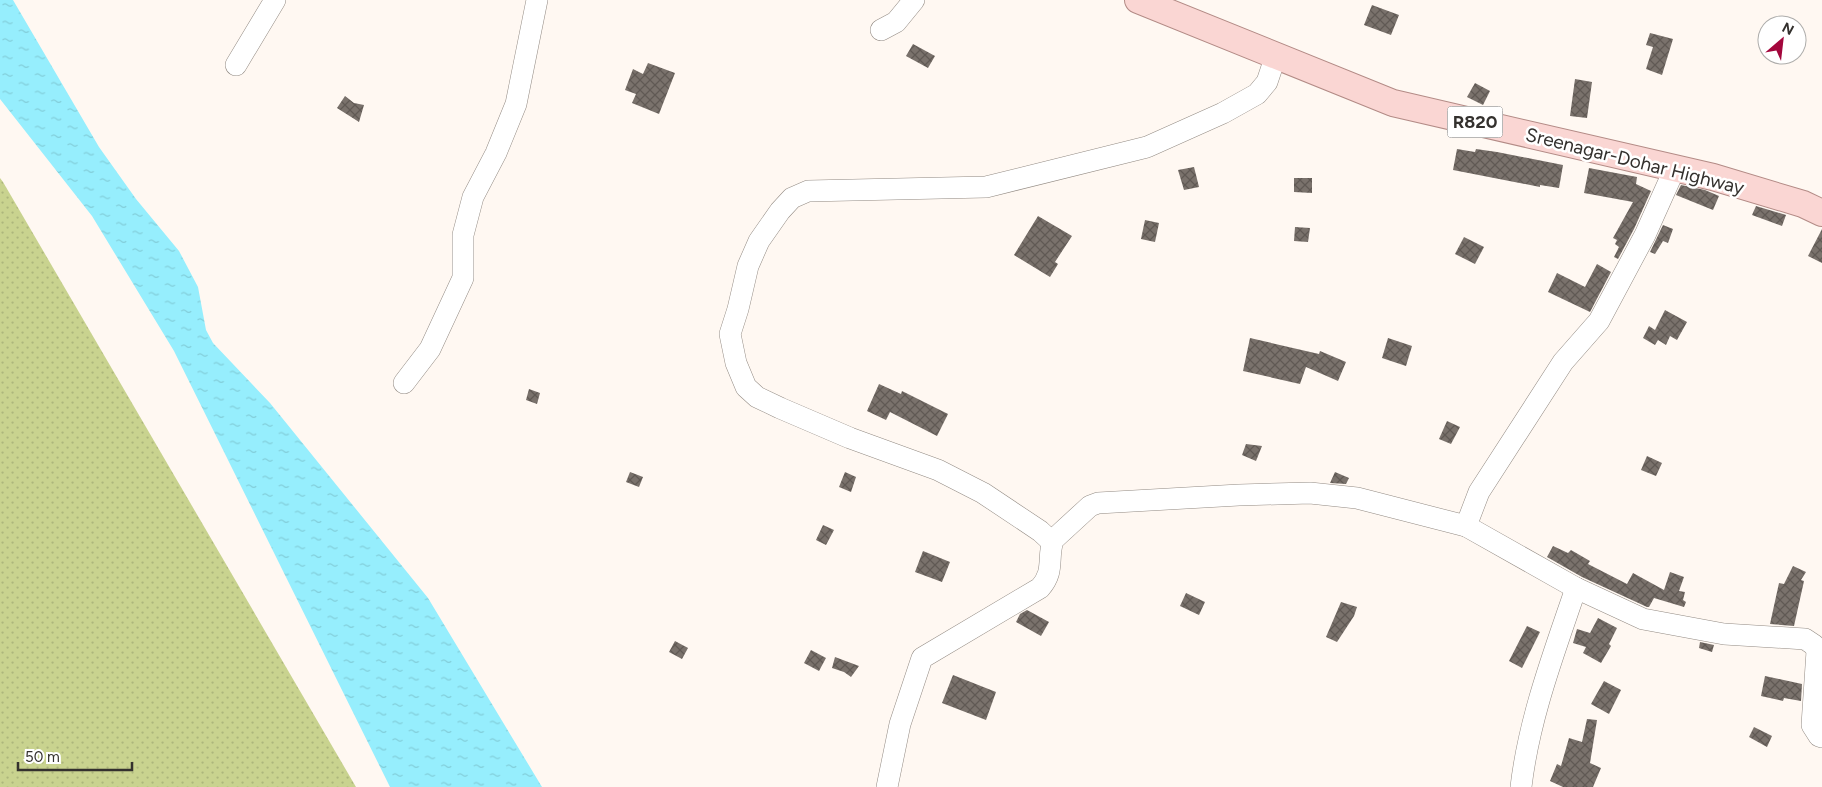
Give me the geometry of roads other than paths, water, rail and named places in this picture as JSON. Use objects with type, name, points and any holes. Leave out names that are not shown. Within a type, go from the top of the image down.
[{"type":"main road","name":"Sreenagar-Dohar Highway","points":[[1138,0],[1393,103],[1675,168],[1803,204],[1822,213]]},
{"type":"street","points":[[236,65],[275,0]]},
{"type":"street","points":[[404,383],[430,349],[463,278],[463,234],[473,197],[496,153],[516,104],[536,0]]},
{"type":"street","points":[[881,30],[896,22],[914,0]]},
{"type":"street","points":[[1052,542],[1040,531],[983,493],[938,470],[850,438],[780,408],[757,397],[746,387],[736,363],[730,334],[748,266],[759,241],[780,211],[792,198],[808,191],[986,187],[1147,147],[1223,113],[1257,94],[1267,82],[1276,55]]},
{"type":"street","points":[[1466,526],[1479,492],[1564,362],[1600,321],[1645,235],[1675,168]]},
{"type":"street","points":[[887,787],[900,724],[921,660],[1040,588],[1050,573],[1052,542],[1090,506],[1098,503],[1248,494],[1310,492],[1338,495],[1466,526],[1576,588],[1650,621],[1724,634],[1805,639],[1817,651],[1812,725],[1819,736],[1822,737]]},
{"type":"street","points":[[1521,787],[1527,745],[1541,694],[1576,588]]},
{"type":"water","points":[[0,0],[13,0],[99,147],[136,199],[179,251],[198,287],[206,330],[213,343],[270,403],[428,598],[542,787],[390,787],[174,351],[92,216],[0,99]]}]
